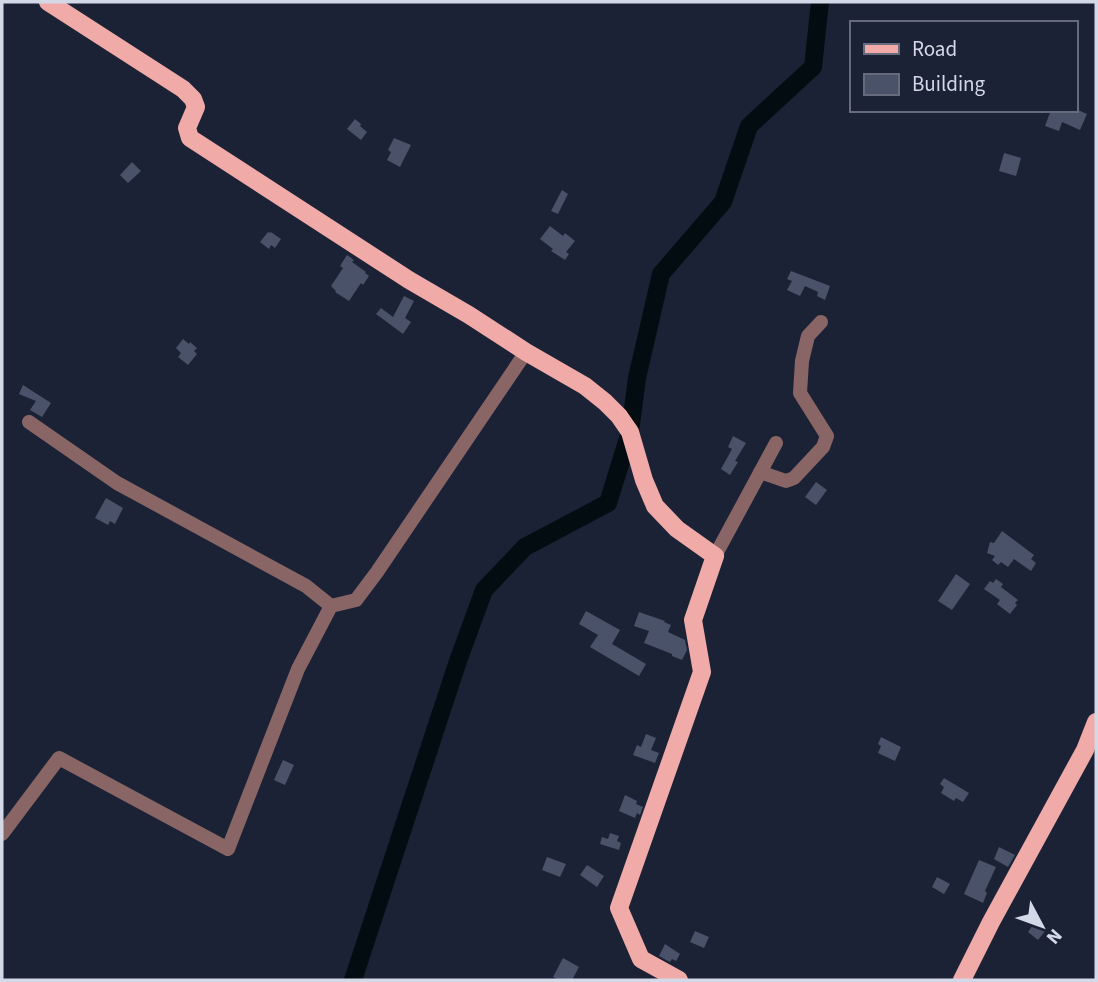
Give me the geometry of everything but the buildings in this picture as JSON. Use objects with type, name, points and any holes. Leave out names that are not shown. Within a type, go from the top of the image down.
[{"type":"main road","points":[[48,2],[183,89],[193,99],[196,107],[187,128],[190,138],[398,273],[585,386],[605,402],[630,432],[655,506],[677,529],[715,556],[693,620],[702,672],[619,908],[641,959],[679,980]]},
{"type":"main road","points":[[962,980],[1085,750],[1096,722]]},
{"type":"street","points":[[761,471],[786,481],[794,478],[823,447],[827,436],[800,393],[802,361],[808,336],[821,322]]},
{"type":"street","points":[[2,834],[59,758],[228,849],[298,669],[331,606],[356,600],[526,352]]},
{"type":"street","points":[[29,422],[117,483],[306,586],[331,606]]},
{"type":"street","points":[[715,556],[776,443]]},
{"type":"waterway","points":[[353,980],[484,590],[525,547],[608,503],[630,432],[637,378],[661,274],[723,202],[749,126],[813,67],[820,2]]}]
